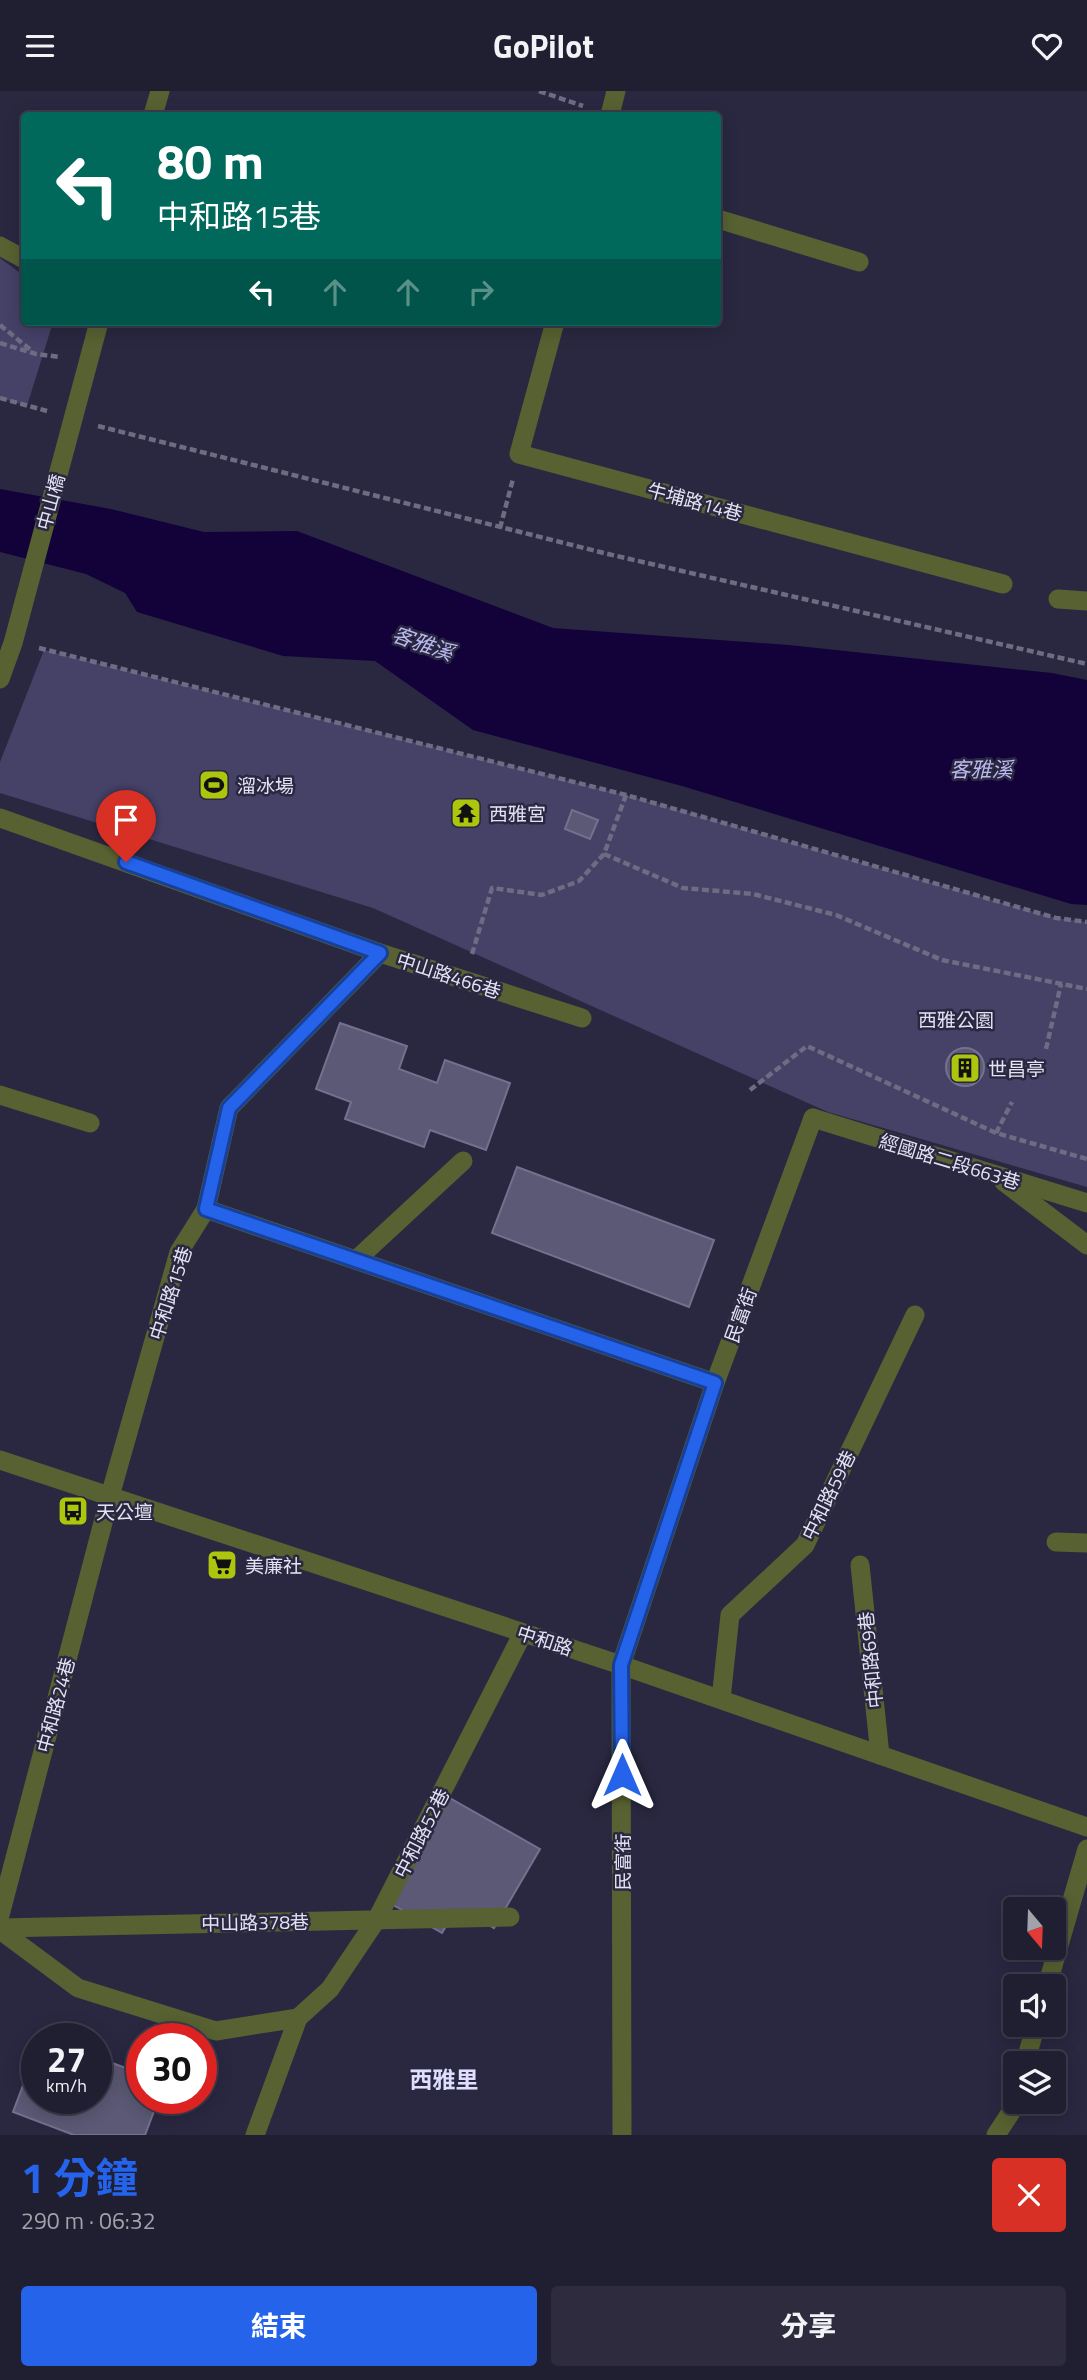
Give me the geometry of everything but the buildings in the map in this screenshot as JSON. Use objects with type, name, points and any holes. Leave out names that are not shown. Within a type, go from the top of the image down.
[{"type":"street","points":[[154,112],[160,91]]},
{"type":"street","points":[[611,112],[617,91]]},
{"type":"street","points":[[721,220],[859,262]]},
{"type":"street","points":[[0,246],[21,257]]},
{"type":"street","name":"中山橋","points":[[0,679],[13,643],[98,326]]},
{"type":"street","points":[[519,454],[554,326]]},
{"type":"street","name":"牛埔路14巷","points":[[519,454],[1003,584]]},
{"type":"street","points":[[1058,599],[1087,601]]},
{"type":"street","points":[[0,818],[380,953]]},
{"type":"street","name":"中山路466巷","points":[[206,1209],[229,1108],[380,953],[582,1018]]},
{"type":"street","points":[[0,1095],[90,1123]]},
{"type":"street","name":"經國路二段663巷","points":[[813,1118],[1087,1203]]},
{"type":"street","name":"民富街","points":[[622,2135],[621,1665],[715,1383],[813,1118]]},
{"type":"street","points":[[356,1260],[463,1161]]},
{"type":"street","points":[[994,1174],[1087,1245]]},
{"type":"street","points":[[206,1209],[715,1383]]},
{"type":"street","name":"中和路15巷","points":[[110,1496],[179,1252],[206,1209]]},
{"type":"street","name":"中和路59巷","points":[[722,1699],[730,1615],[805,1545],[915,1315]]},
{"type":"street","name":"中和路","points":[[0,1460],[722,1699],[1087,1827]]},
{"type":"street","name":"中和路24巷","points":[[0,1915],[110,1496]]},
{"type":"street","points":[[1056,1542],[1087,1543]]},
{"type":"street","name":"中和路69巷","points":[[860,1565],[880,1755]]},
{"type":"street","name":"中和路52巷","points":[[298,2018],[330,1989],[377,1919],[523,1633]]},
{"type":"street","points":[[1051,1974],[1087,1849]]},
{"type":"street","name":"中山路378巷","points":[[0,1929],[510,1917]]},
{"type":"street","points":[[0,1929],[78,1988],[216,2031],[298,2018],[255,2135]]},
{"type":"street","points":[[996,2135],[1010,2114]]},
{"type":"path","points":[[539,91],[601,112]]},
{"type":"path","points":[[0,325],[36,354],[0,343]]},
{"type":"path","points":[[0,398],[49,412]]},
{"type":"path","points":[[91,424],[621,558],[1087,664]]},
{"type":"path","points":[[500,528],[519,454]]},
{"type":"path","points":[[13,643],[626,795],[1056,918],[1087,922]]},
{"type":"path","points":[[464,979],[492,888],[542,895],[579,881],[604,854],[626,795]]},
{"type":"path","points":[[604,854],[683,888],[752,894],[813,909],[836,915],[942,960],[1087,989]]},
{"type":"path","points":[[1046,1049],[1061,984]]},
{"type":"path","points":[[750,1090],[807,1046],[996,1133],[1087,1159]]},
{"type":"path","points":[[996,1133],[1012,1102]]},
{"type":"green space","points":[[0,258],[21,274],[21,326],[52,326],[27,406],[0,398]]},
{"type":"green space","name":"西雅公園","points":[[44,650],[626,795],[1056,918],[1087,922],[1087,1187],[828,1112],[373,908],[0,793],[0,762]]},
{"type":"water","name":"客雅溪","points":[[0,489],[111,509],[204,532],[297,531],[553,628],[789,645],[1052,673],[1087,680],[1087,905],[1071,904],[682,786],[473,730],[375,661],[283,656],[137,612],[125,593],[86,574],[0,552]]},
{"type":"place","name":"溜冰場","points":[[214,785]]},
{"type":"place","name":"西雅宮","points":[[466,813]]},
{"type":"place","name":"世昌亭","points":[[965,1068]]},
{"type":"place","name":"天公壇","points":[[73,1511]]},
{"type":"place","name":"美廉社","points":[[222,1565]]},
{"type":"district","name":"西雅里","points":[[444,2079]]},
{"type":"route","points":[[126,862],[380,953],[229,1108],[206,1209],[715,1383],[621,1665],[622,1775]]}]
